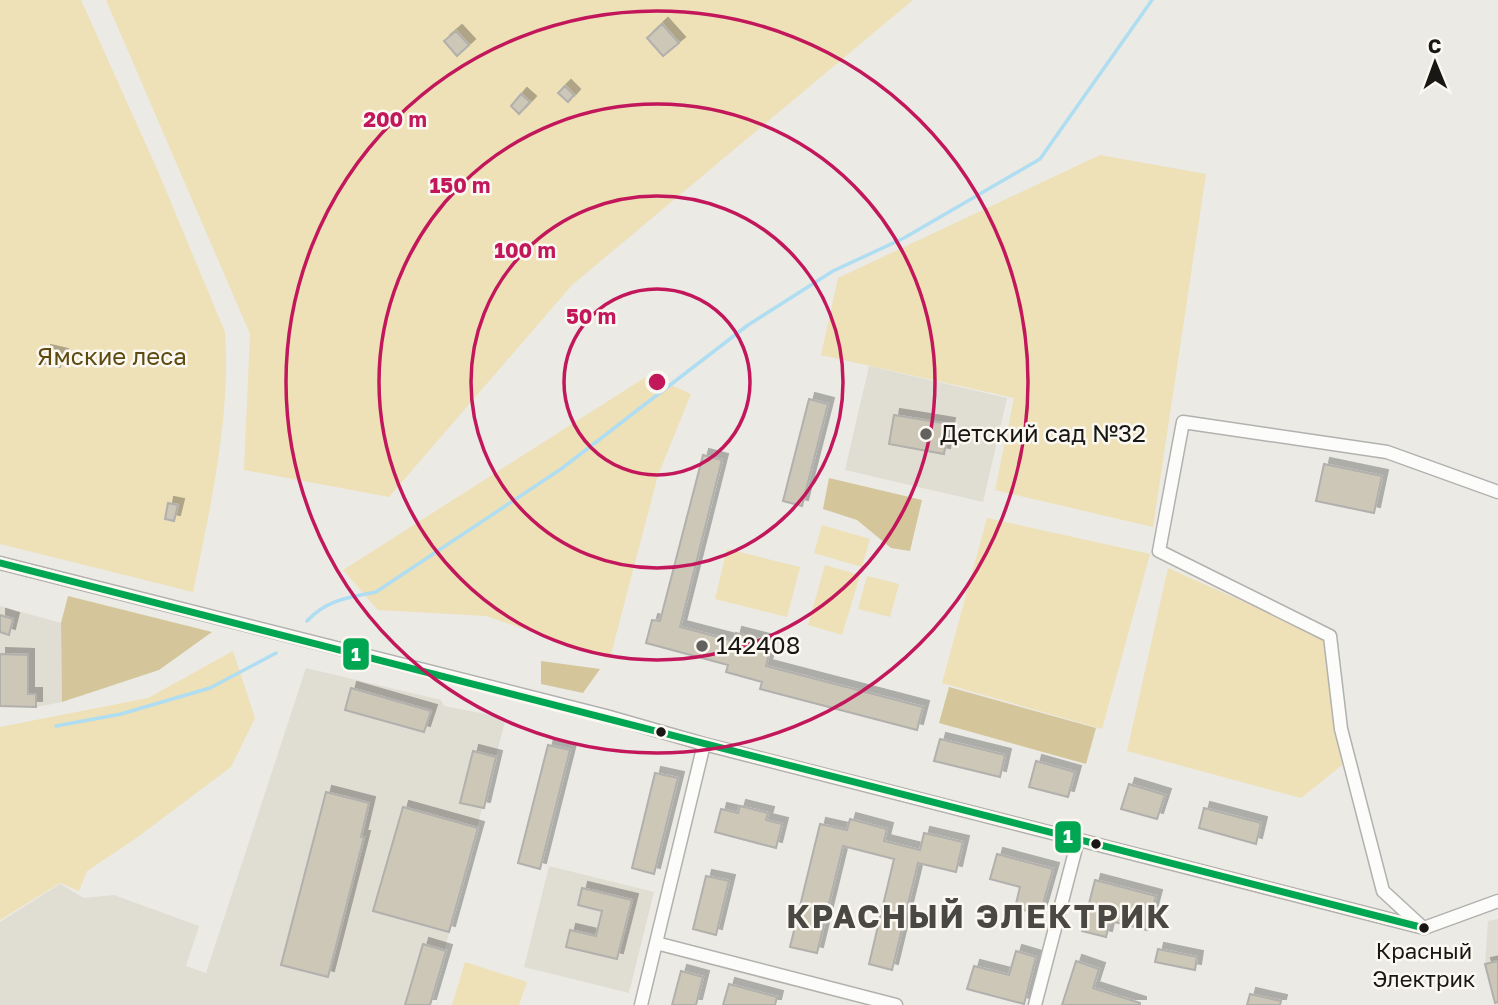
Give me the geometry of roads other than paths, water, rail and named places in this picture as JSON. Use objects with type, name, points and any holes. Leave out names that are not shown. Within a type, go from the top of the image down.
[{"type":"street","points":[[1424,928],[1383,891],[1341,729],[1330,636],[1159,551],[1183,422],[1387,452],[1498,492]]},
{"type":"street","points":[[0,563],[606,716],[704,744],[1424,928],[1498,901]]},
{"type":"street","points":[[641,1005],[704,744]]},
{"type":"street","points":[[1035,1005],[1077,840]]},
{"type":"street","points":[[656,943],[896,1005]]},
{"type":"waterway","points":[[307,621],[330,604],[376,592],[561,469],[748,325],[833,271],[904,238],[1040,159],[1152,0]]},
{"type":"waterway","points":[[56,726],[121,714],[210,688],[276,653]]},
{"type":"place","name":"Детский сад №32","points":[[926,434]]},
{"type":"place","name":"142408","points":[[702,646]]},
{"type":"place","name":"Красный Электрик","points":[[1424,928]]},
{"type":"district","name":"КРАСНЫЙ ЭЛЕКТРИК","points":[[979,917]]},
{"type":"park label","name":"Ямские леса","points":[[112,357]]}]
